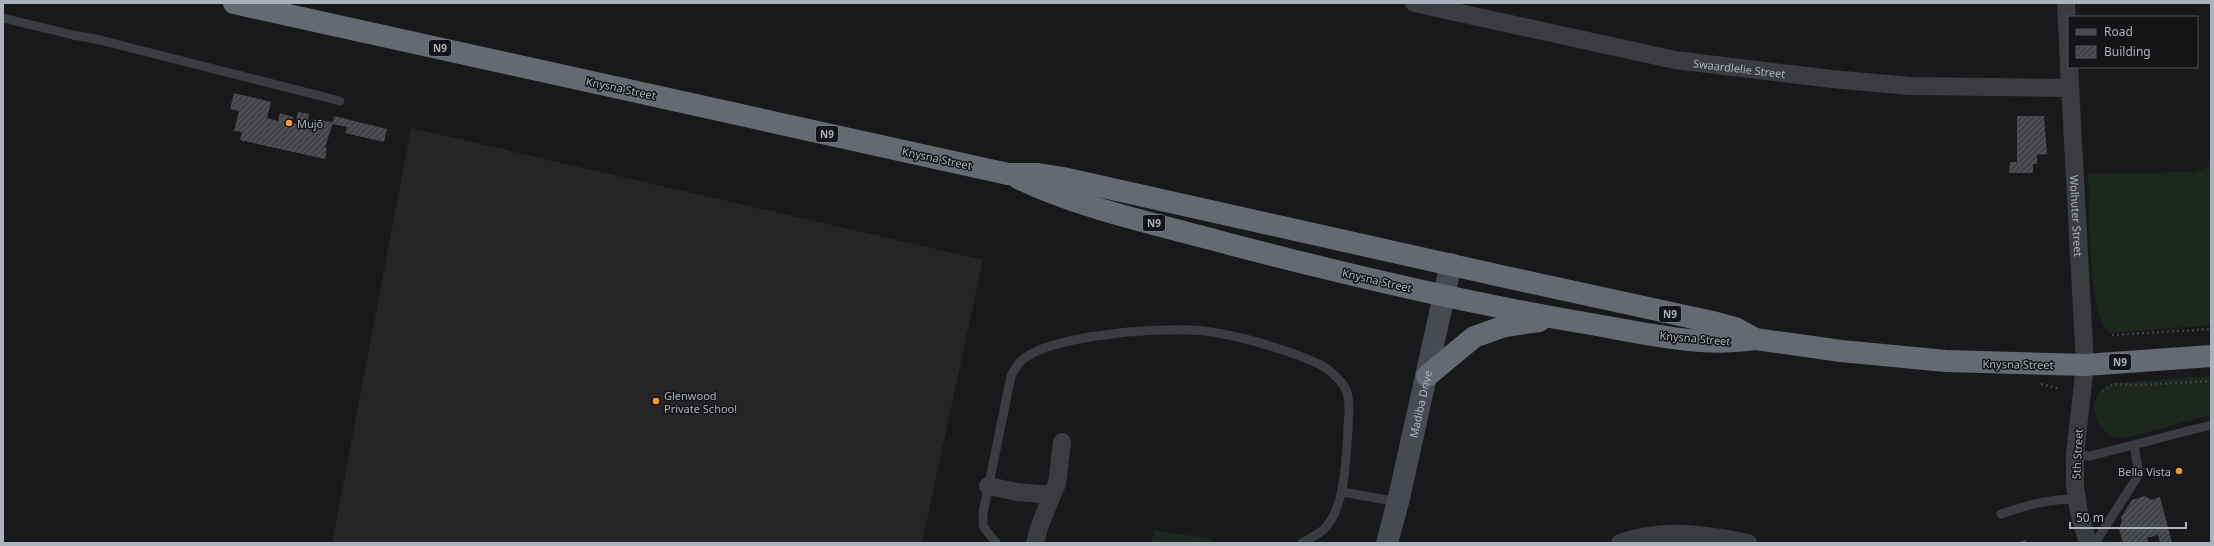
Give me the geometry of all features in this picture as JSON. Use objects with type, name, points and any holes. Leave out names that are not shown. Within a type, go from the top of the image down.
[{"type":"highway","name":"Knysna Street","points":[[234,3],[1008,174],[1056,195],[1190,234],[1303,264],[1444,297],[1560,319],[1651,334],[1715,342],[1735,342],[1755,338]]},
{"type":"highway","name":"Knysna Street","points":[[1008,174],[1038,174],[1063,178],[1718,323],[1735,328],[1755,338],[1824,349],[1917,359],[1998,364],[2085,365],[2211,356]]},
{"type":"highway","points":[[1427,376],[1474,337],[1489,330],[1560,319]]},
{"type":"street","name":"Swaardlelie Street","points":[[1414,3],[1675,60],[1832,79],[1910,86],[2070,88]]},
{"type":"street","points":[[2066,3],[2068,43]]},
{"type":"street","name":"Wolhuter Street","points":[[2069,68],[2085,365]]},
{"type":"street","name":"Madiba Drive","points":[[1387,543],[1427,376],[1451,264]]},
{"type":"street","name":"5th Street","points":[[2085,365],[2075,455],[2076,499],[2088,543]]},
{"type":"street","points":[[1035,543],[1041,521],[1057,484],[1062,442]]},
{"type":"street","points":[[988,486],[1017,492],[1052,495]]},
{"type":"street","points":[[1620,543],[1665,532],[1722,538],[1748,543]]},
{"type":"lane","points":[[3,18],[96,39],[340,101]]},
{"type":"lane","points":[[996,543],[982,526],[983,513],[1011,376],[1022,360],[1044,349],[1115,332],[1154,329],[1194,330],[1239,338],[1283,351],[1320,365],[1336,378],[1344,387],[1349,400],[1343,492],[1338,509],[1323,530],[1302,543]]},
{"type":"lane","points":[[2075,455],[2090,456],[2211,425]]},
{"type":"lane","points":[[2094,543],[2139,474],[2134,445]]},
{"type":"lane","points":[[1343,492],[1398,502]]},
{"type":"lane","points":[[2001,514],[2026,505],[2054,499],[2076,499]]},
{"type":"path","points":[[2112,335],[2211,329]]},
{"type":"path","points":[[2102,391],[2114,384],[2137,385],[2211,381]]},
{"type":"path","points":[[2041,384],[2060,389]]},
{"type":"shaded area","name":"Glenwood Private School","points":[[411,128],[983,260],[922,543],[332,543]]},
{"type":"shaded area","points":[[2211,166],[2211,325],[2109,333],[2102,322],[2093,282],[2088,174],[2194,172]]},
{"type":"shaded area","points":[[2211,376],[2211,415],[2125,438],[2112,437],[2098,424],[2094,411],[2094,404],[2099,393],[2112,383]]},
{"type":"shaded area","points":[[1154,530],[1211,539],[1210,543],[1152,543]]},
{"type":"building","points":[[234,93],[271,102],[267,118],[278,121],[280,113],[293,117],[292,123],[298,124],[299,122],[296,121],[298,112],[309,114],[307,124],[311,125],[313,119],[333,122],[325,148],[327,148],[325,159],[240,140],[242,132],[234,131],[239,111],[230,109]]},
{"type":"building","points":[[334,116],[387,129],[384,142],[345,133],[347,127],[332,124]]},
{"type":"building","points":[[2017,116],[2044,116],[2047,154],[2037,155],[2037,164],[2033,164],[2033,173],[2009,173],[2010,162],[2017,162]]},
{"type":"building","points":[[2145,496],[2151,500],[2160,497],[2172,543],[2160,543],[2158,535],[2147,538],[2148,543],[2123,543],[2119,529],[2122,521],[2121,517],[2132,500]]},
{"type":"building","points":[[2026,540],[2026,543],[2017,543]]},
{"type":"place","name":"Mujō","points":[[289,123]]},
{"type":"place","name":"Glenwood Private School","points":[[656,401]]},
{"type":"place","name":"Bella Vista","points":[[2179,471]]}]
